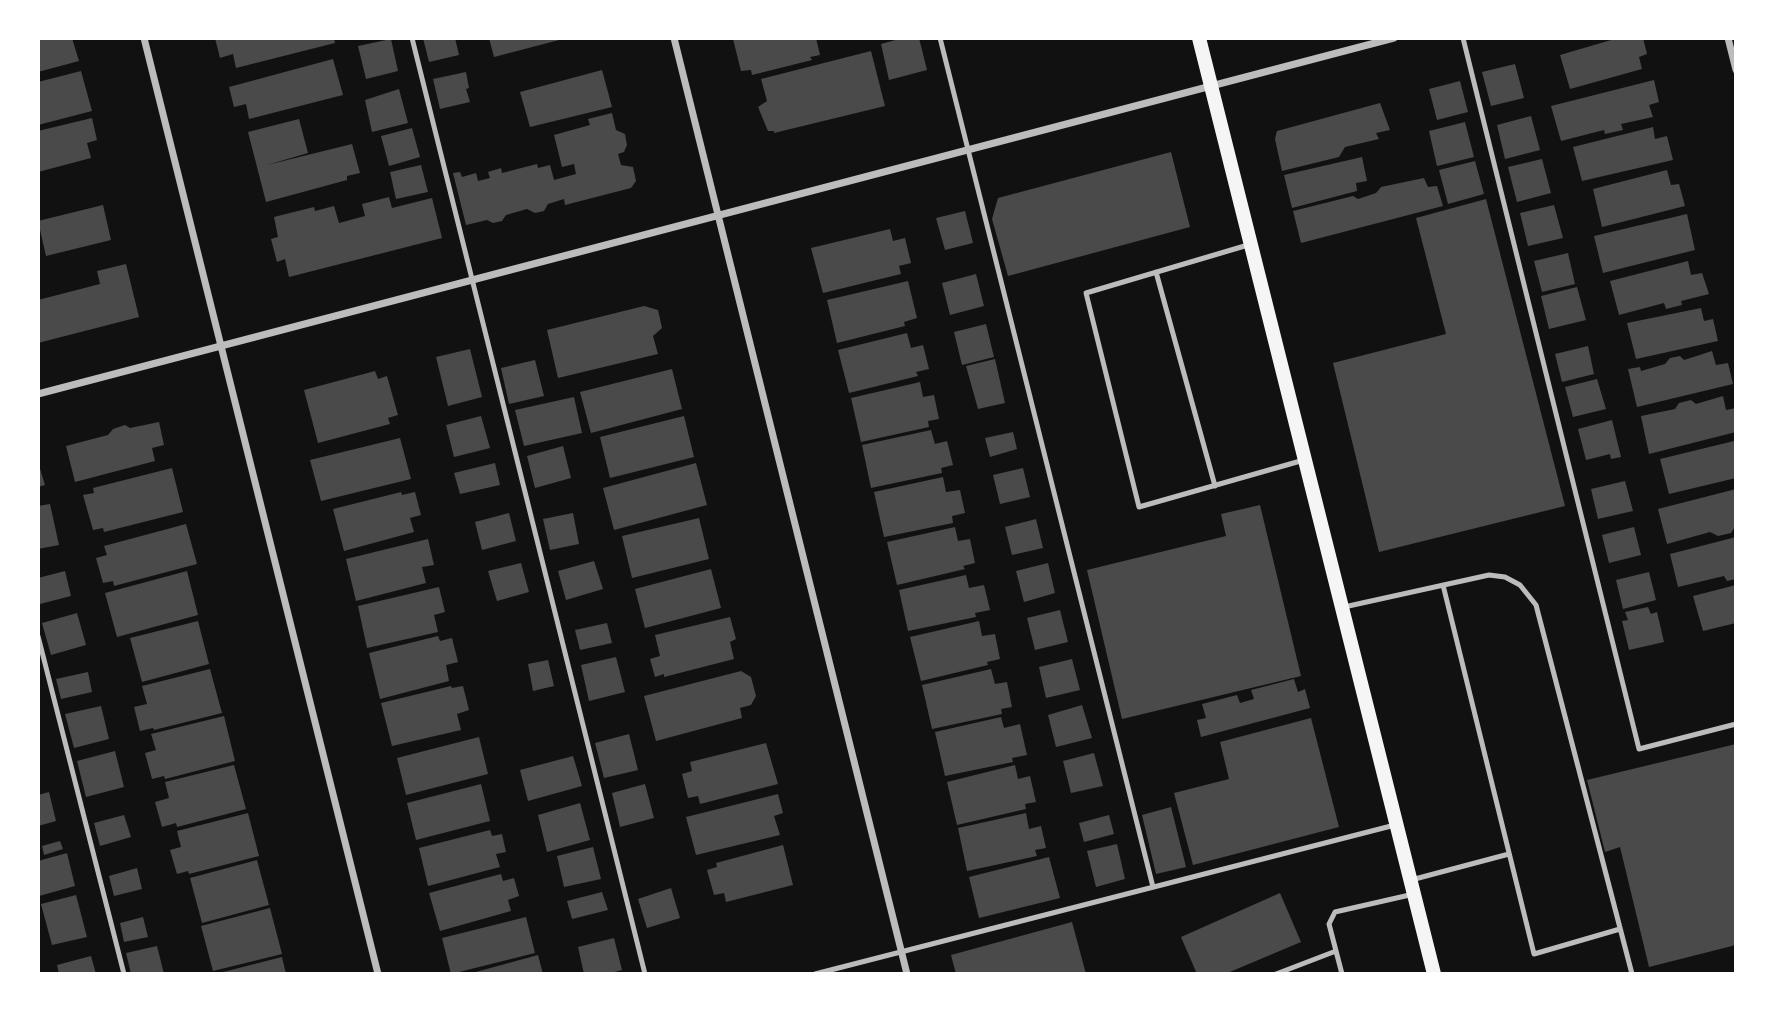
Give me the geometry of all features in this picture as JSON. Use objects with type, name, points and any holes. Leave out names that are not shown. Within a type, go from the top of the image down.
[{"type":"main road","points":[[1199,38],[1434,974]]},
{"type":"street","points":[[144,38],[378,974]]},
{"type":"street","points":[[674,38],[907,974]]},
{"type":"street","points":[[38,394],[1394,38]]},
{"type":"street","points":[[1728,38],[1735,70]]},
{"type":"lane","points":[[411,38],[645,974]]},
{"type":"lane","points":[[940,38],[1153,887]]},
{"type":"lane","points":[[1463,38],[1640,749],[1735,724]]},
{"type":"lane","points":[[1251,244],[1086,293],[1139,507],[1305,460]]},
{"type":"lane","points":[[1156,272],[1215,485]]},
{"type":"lane","points":[[1342,607],[1489,575],[1505,576],[1520,585],[1536,604],[1632,974]]},
{"type":"lane","points":[[1443,585],[1534,954],[1620,929]]},
{"type":"lane","points":[[38,636],[124,974]]},
{"type":"lane","points":[[815,974],[1397,824]]},
{"type":"lane","points":[[1342,974],[1329,924],[1335,912],[1509,854]]},
{"type":"lane","points":[[1276,974],[1336,951]]},
{"type":"building","points":[[38,38],[72,38],[79,61],[38,72]]},
{"type":"building","points":[[215,38],[334,38],[335,43],[236,68],[233,54],[220,58]]},
{"type":"building","points":[[423,38],[455,38],[459,55],[429,62]]},
{"type":"building","points":[[489,38],[562,38],[563,39],[494,57]]},
{"type":"building","points":[[816,38],[820,55],[810,57],[812,60],[752,75],[751,70],[741,71],[733,39]]},
{"type":"building","points":[[903,38],[919,38],[927,70],[889,80],[881,44]]},
{"type":"building","points":[[1618,38],[1643,38],[1647,54],[1639,57],[1642,69],[1570,89],[1560,55]]},
{"type":"building","points":[[391,39],[398,71],[366,79],[358,46]]},
{"type":"building","points":[[871,51],[885,106],[774,133],[768,131],[758,107],[767,101],[761,79]]},
{"type":"building","points":[[333,59],[343,95],[249,119],[246,104],[234,107],[229,87]]},
{"type":"building","points":[[1515,64],[1524,98],[1491,106],[1482,72]]},
{"type":"building","points":[[602,70],[612,107],[530,127],[520,92]]},
{"type":"building","points":[[81,71],[92,111],[38,125],[38,82]]},
{"type":"building","points":[[466,72],[469,88],[466,89],[470,102],[440,109],[433,79]]},
{"type":"building","points":[[1654,80],[1659,102],[1649,105],[1653,117],[1621,124],[1623,130],[1605,134],[1604,130],[1561,141],[1551,106]]},
{"type":"building","points":[[1460,81],[1468,112],[1437,120],[1429,89]]},
{"type":"building","points":[[399,89],[408,123],[372,132],[365,100]]},
{"type":"building","points":[[1380,103],[1390,130],[1376,133],[1379,139],[1345,147],[1339,157],[1282,171],[1275,139],[1277,131]]},
{"type":"building","points":[[612,113],[616,130],[625,134],[627,145],[624,152],[618,154],[621,165],[633,167],[636,181],[631,188],[565,205],[564,199],[548,204],[544,211],[535,213],[527,209],[506,215],[502,221],[493,223],[487,220],[466,225],[453,173],[460,172],[462,177],[476,173],[478,181],[490,178],[488,172],[501,168],[502,173],[537,164],[538,168],[550,165],[554,180],[576,174],[574,164],[562,167],[554,135],[590,125],[588,119]]},
{"type":"building","points":[[1531,116],[1540,150],[1505,159],[1497,125]]},
{"type":"building","points":[[92,118],[97,140],[87,143],[91,158],[38,172],[38,131]]},
{"type":"building","points":[[299,119],[308,153],[267,165],[352,144],[360,173],[347,176],[347,180],[266,202],[248,132]]},
{"type":"building","points":[[1465,122],[1474,157],[1437,166],[1429,131]]},
{"type":"building","points":[[1653,127],[1655,139],[1667,136],[1673,160],[1582,181],[1573,147]]},
{"type":"building","points":[[412,128],[420,157],[389,166],[381,136]]},
{"type":"building","points":[[1171,152],[1190,227],[1008,276],[992,219],[998,198]]},
{"type":"building","points":[[1362,157],[1367,181],[1356,183],[1357,191],[1292,208],[1284,175]]},
{"type":"building","points":[[1542,159],[1551,193],[1517,202],[1508,167]]},
{"type":"building","points":[[1475,161],[1484,194],[1448,204],[1439,170]]},
{"type":"building","points":[[421,165],[428,192],[396,199],[390,172]]},
{"type":"building","points":[[1667,170],[1671,185],[1679,184],[1685,206],[1602,227],[1593,189]]},
{"type":"building","points":[[1424,178],[1428,187],[1437,186],[1443,206],[1301,243],[1293,211],[1353,196],[1358,199],[1376,193],[1381,187]]},
{"type":"building","points":[[389,197],[392,208],[432,198],[442,238],[289,277],[285,259],[277,262],[271,239],[278,237],[274,217],[314,207],[315,211],[334,206],[339,223],[365,216],[362,204]]},
{"type":"building","points":[[1486,199],[1565,506],[1379,552],[1333,363],[1446,334],[1416,218]]},
{"type":"building","points":[[103,205],[111,240],[46,256],[38,221]]},
{"type":"building","points":[[1554,205],[1563,238],[1528,246],[1520,213]]},
{"type":"building","points":[[965,211],[973,243],[945,250],[936,218]]},
{"type":"building","points":[[1687,214],[1695,250],[1603,273],[1594,236]]},
{"type":"building","points":[[890,229],[893,241],[905,238],[911,263],[899,266],[901,274],[823,293],[811,248]]},
{"type":"building","points":[[1568,253],[1575,284],[1542,292],[1534,261]]},
{"type":"building","points":[[1688,261],[1691,275],[1702,273],[1709,294],[1681,301],[1682,305],[1666,309],[1664,303],[1619,315],[1610,281]]},
{"type":"building","points":[[126,264],[139,317],[38,343],[38,300],[100,284],[97,271]]},
{"type":"building","points":[[976,274],[984,306],[950,315],[942,283]]},
{"type":"building","points":[[908,281],[917,318],[904,322],[905,326],[837,343],[827,300]]},
{"type":"building","points":[[1577,287],[1586,320],[1549,329],[1541,296]]},
{"type":"building","points":[[644,306],[658,310],[662,328],[653,336],[658,354],[558,378],[547,330]]},
{"type":"building","points":[[1701,308],[1704,321],[1713,319],[1718,341],[1636,359],[1627,323]]},
{"type":"building","points":[[986,324],[994,357],[962,365],[954,332]]},
{"type":"building","points":[[907,333],[911,348],[923,345],[929,369],[916,372],[918,376],[849,393],[838,350]]},
{"type":"building","points":[[1588,346],[1594,374],[1562,382],[1555,354]]},
{"type":"building","points":[[470,349],[482,397],[448,406],[436,357]]},
{"type":"building","points":[[1712,351],[1716,365],[1728,363],[1733,384],[1637,407],[1628,369],[1640,367],[1641,371],[1665,364],[1670,358],[1680,356],[1684,360]]},
{"type":"building","points":[[995,359],[1005,403],[978,409],[966,366]]},
{"type":"building","points":[[535,360],[544,396],[509,404],[501,368]]},
{"type":"building","points":[[672,369],[682,409],[591,433],[580,392]]},
{"type":"building","points":[[375,371],[378,379],[387,376],[398,415],[388,418],[390,424],[318,443],[304,390]]},
{"type":"building","points":[[1597,379],[1606,409],[1573,417],[1565,387]]},
{"type":"building","points":[[920,382],[923,397],[934,395],[939,419],[928,421],[929,427],[861,442],[851,398]]},
{"type":"building","points":[[1723,396],[1726,410],[1736,408],[1736,432],[1649,454],[1641,416],[1675,409],[1679,403],[1691,400],[1696,404]]},
{"type":"building","points":[[574,397],[582,433],[524,446],[515,410]]},
{"type":"building","points":[[481,416],[490,448],[454,457],[446,425]]},
{"type":"building","points":[[684,416],[694,457],[610,478],[600,437]]},
{"type":"building","points":[[1612,420],[1621,457],[1611,459],[1610,454],[1586,460],[1578,429]]},
{"type":"building","points":[[159,422],[164,445],[152,448],[155,461],[75,482],[66,446],[108,435],[113,429],[125,425],[130,428]]},
{"type":"building","points":[[931,430],[935,444],[947,441],[953,465],[941,468],[942,473],[871,488],[862,445]]},
{"type":"building","points":[[1013,432],[1017,449],[990,457],[985,438]]},
{"type":"building","points":[[400,438],[411,479],[321,501],[310,460]]},
{"type":"building","points":[[1734,441],[1736,478],[1669,494],[1660,459]]},
{"type":"building","points":[[563,446],[571,478],[535,488],[527,456]]},
{"type":"building","points":[[38,462],[45,485],[38,487]]},
{"type":"building","points":[[495,463],[500,485],[460,494],[454,473]]},
{"type":"building","points":[[696,463],[707,505],[614,530],[603,488]]},
{"type":"building","points":[[172,468],[183,512],[104,532],[103,528],[93,530],[83,495],[94,493],[93,488]]},
{"type":"building","points":[[1023,468],[1030,497],[1000,504],[993,475]]},
{"type":"building","points":[[943,477],[946,492],[960,490],[965,513],[952,516],[953,523],[884,537],[874,492]]},
{"type":"building","points":[[1625,481],[1633,511],[1598,519],[1591,489]]},
{"type":"building","points":[[1736,489],[1736,525],[1731,533],[1718,536],[1710,532],[1667,544],[1658,509]]},
{"type":"building","points":[[401,492],[402,495],[415,492],[421,515],[410,518],[414,532],[344,551],[333,509]]},
{"type":"building","points":[[50,504],[59,545],[38,549],[38,506]]},
{"type":"building","points":[[1260,505],[1301,676],[1122,719],[1087,570],[1226,536],[1221,514]]},
{"type":"building","points":[[509,513],[516,541],[482,550],[475,522]]},
{"type":"building","points":[[573,513],[579,544],[550,550],[543,519]]},
{"type":"building","points":[[699,518],[709,559],[632,578],[622,536]]},
{"type":"building","points":[[1036,519],[1043,548],[1012,555],[1005,527]]},
{"type":"building","points":[[186,524],[197,564],[114,586],[113,581],[103,583],[96,558],[107,555],[104,546]]},
{"type":"building","points":[[955,527],[958,541],[970,539],[975,563],[963,566],[965,569],[897,585],[887,542]]},
{"type":"building","points":[[1634,527],[1641,555],[1609,563],[1602,535]]},
{"type":"building","points":[[1736,537],[1736,579],[1727,581],[1724,576],[1678,587],[1670,554]]},
{"type":"building","points":[[428,539],[434,565],[422,567],[426,583],[356,601],[346,559]]},
{"type":"building","points":[[594,561],[603,589],[566,600],[558,571]]},
{"type":"building","points":[[521,563],[529,592],[497,601],[488,571]]},
{"type":"building","points":[[1048,563],[1055,593],[1024,602],[1016,571]]},
{"type":"building","points":[[711,569],[721,608],[645,628],[635,589]]},
{"type":"building","points":[[65,571],[71,596],[40,604],[38,578]]},
{"type":"building","points":[[187,571],[198,615],[117,637],[105,593]]},
{"type":"building","points":[[1649,572],[1656,600],[1623,609],[1616,580]]},
{"type":"building","points":[[966,575],[969,588],[984,585],[990,610],[975,613],[976,617],[908,631],[899,590]]},
{"type":"building","points":[[1736,585],[1736,623],[1703,631],[1693,596]]},
{"type":"building","points":[[439,587],[445,612],[434,615],[438,632],[367,648],[358,606]]},
{"type":"building","points":[[1648,607],[1651,614],[1657,612],[1664,642],[1629,650],[1622,621],[1628,620],[1625,612]]},
{"type":"building","points":[[1060,610],[1068,642],[1035,650],[1027,618]]},
{"type":"building","points":[[77,613],[86,645],[51,655],[42,623]]},
{"type":"building","points":[[730,617],[736,639],[730,642],[734,659],[655,677],[650,659],[660,656],[655,635]]},
{"type":"building","points":[[198,621],[209,664],[142,682],[130,638]]},
{"type":"building","points":[[979,621],[982,636],[995,634],[1000,659],[987,662],[988,665],[921,681],[910,637]]},
{"type":"building","points":[[607,623],[612,643],[580,650],[575,630]]},
{"type":"building","points":[[438,636],[440,641],[452,638],[458,662],[446,665],[449,681],[380,699],[369,653]]},
{"type":"building","points":[[616,657],[625,692],[589,701],[581,665]]},
{"type":"building","points":[[1072,659],[1080,690],[1046,698],[1039,667]]},
{"type":"building","points":[[548,660],[554,686],[533,691],[528,664]]},
{"type":"building","points":[[210,669],[222,713],[140,731],[134,707],[147,704],[142,686]]},
{"type":"building","points":[[991,669],[995,684],[1007,682],[1012,707],[1001,709],[1002,714],[932,729],[922,685]]},
{"type":"building","points":[[741,671],[751,677],[756,696],[751,705],[740,708],[742,718],[656,741],[644,696]]},
{"type":"building","points":[[88,672],[92,692],[61,699],[56,679]]},
{"type":"building","points":[[1294,679],[1298,692],[1305,689],[1310,708],[1201,737],[1197,720],[1206,718],[1202,704],[1237,695],[1240,703],[1254,699],[1251,690]]},
{"type":"building","points":[[451,686],[463,686],[469,710],[457,714],[461,730],[392,746],[381,703]]},
{"type":"building","points":[[1082,705],[1092,738],[1056,747],[1048,715]]},
{"type":"building","points":[[101,706],[109,739],[74,748],[65,714]]},
{"type":"building","points":[[224,716],[235,761],[165,779],[164,776],[152,779],[145,753],[156,750],[151,734]]},
{"type":"building","points":[[1001,717],[1004,728],[1020,724],[1027,755],[1012,758],[1013,762],[945,776],[935,732]]},
{"type":"building","points":[[1311,718],[1339,827],[1193,865],[1174,793],[1229,779],[1220,742]]},
{"type":"building","points":[[629,734],[638,770],[604,778],[595,743]]},
{"type":"building","points":[[479,737],[488,774],[406,795],[397,758]]},
{"type":"building","points":[[766,743],[778,784],[700,804],[698,796],[688,798],[682,774],[692,771],[690,762]]},
{"type":"building","points":[[1736,744],[1736,945],[1649,967],[1620,847],[1605,852],[1587,780]]},
{"type":"building","points":[[115,751],[124,787],[86,797],[77,761]]},
{"type":"building","points":[[1094,753],[1103,786],[1071,793],[1063,761]]},
{"type":"building","points":[[573,756],[582,786],[528,801],[520,770]]},
{"type":"building","points":[[234,765],[246,809],[177,827],[176,823],[162,827],[155,802],[169,798],[165,782]]},
{"type":"building","points":[[1015,765],[1018,779],[1030,776],[1036,802],[1025,804],[1026,809],[957,825],[947,782]]},
{"type":"building","points":[[481,784],[490,821],[416,840],[407,803]]},
{"type":"building","points":[[645,784],[654,818],[620,827],[612,793]]},
{"type":"building","points":[[49,792],[56,821],[38,826],[38,795]]},
{"type":"building","points":[[778,794],[783,813],[774,816],[780,835],[696,855],[686,817]]},
{"type":"building","points":[[580,803],[590,840],[547,852],[538,815]]},
{"type":"building","points":[[1171,807],[1186,867],[1156,874],[1142,815]]},
{"type":"building","points":[[248,813],[259,856],[189,874],[188,871],[177,874],[170,850],[181,847],[177,831]]},
{"type":"building","points":[[1026,813],[1029,829],[1041,826],[1046,848],[1035,850],[1037,856],[967,871],[958,828]]},
{"type":"building","points":[[124,815],[131,837],[100,846],[94,823]]},
{"type":"building","points":[[1109,815],[1114,834],[1084,842],[1079,823]]},
{"type":"building","points":[[490,830],[492,836],[502,834],[506,852],[496,854],[500,867],[428,886],[419,848]]},
{"type":"building","points":[[60,841],[63,849],[44,855],[42,846]]},
{"type":"building","points":[[1117,844],[1125,879],[1096,887],[1087,851]]},
{"type":"building","points":[[783,845],[793,885],[726,902],[724,893],[714,895],[707,870],[717,867],[716,863]]},
{"type":"building","points":[[593,847],[601,879],[564,887],[557,856]]},
{"type":"building","points":[[67,853],[75,886],[39,896],[38,861]]},
{"type":"building","points":[[1049,857],[1060,898],[979,918],[969,877]]},
{"type":"building","points":[[257,860],[269,905],[202,923],[190,878]]},
{"type":"building","points":[[137,868],[142,889],[114,896],[109,876]]},
{"type":"building","points":[[501,874],[503,881],[514,878],[519,896],[508,900],[511,911],[440,931],[429,893]]},
{"type":"building","points":[[671,888],[680,918],[647,928],[638,899]]},
{"type":"building","points":[[602,892],[608,910],[572,919],[567,901]]},
{"type":"building","points":[[1280,893],[1301,942],[1225,974],[1197,974],[1181,937]]},
{"type":"building","points":[[76,895],[87,937],[52,945],[41,904]]},
{"type":"building","points":[[270,908],[282,954],[213,971],[201,926]]},
{"type":"building","points":[[143,917],[148,937],[124,942],[120,923]]},
{"type":"building","points":[[526,917],[535,953],[451,974],[442,938]]},
{"type":"building","points":[[1072,922],[1086,974],[956,974],[951,955]]},
{"type":"building","points":[[614,938],[622,970],[607,974],[584,974],[578,947]]},
{"type":"building","points":[[157,946],[164,974],[131,974],[126,953]]},
{"type":"building","points":[[538,955],[543,974],[472,974],[472,973]]},
{"type":"building","points":[[91,956],[96,974],[59,974],[57,965]]},
{"type":"building","points":[[282,957],[286,974],[219,973]]}]
